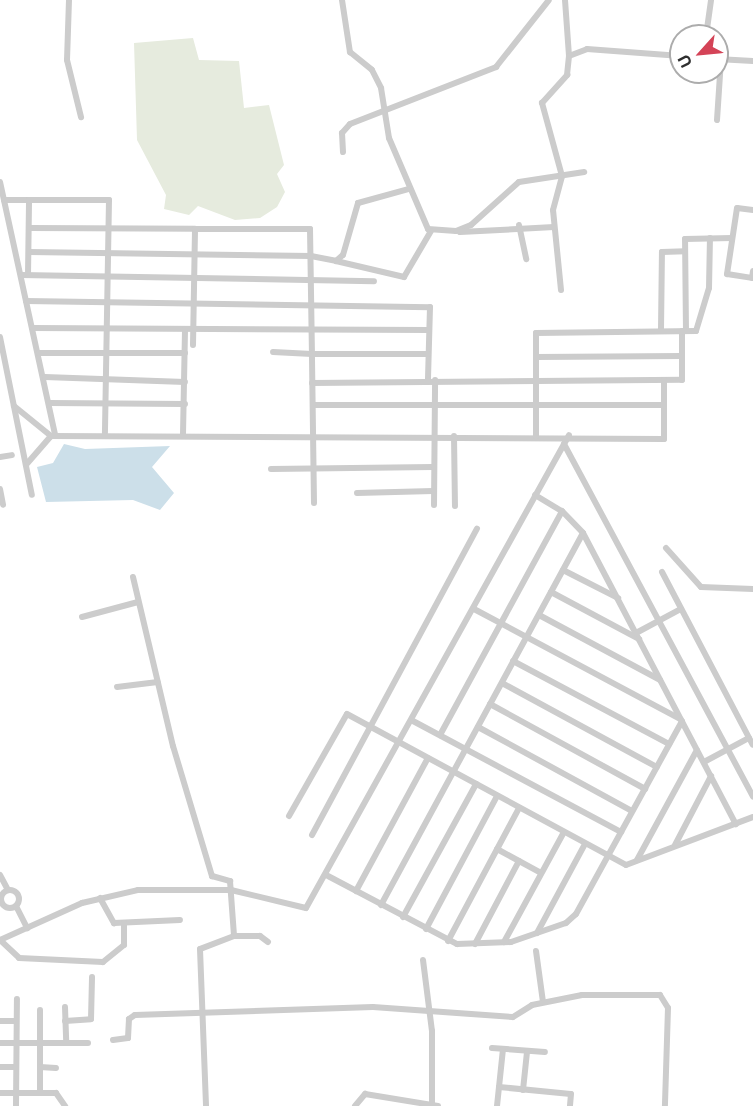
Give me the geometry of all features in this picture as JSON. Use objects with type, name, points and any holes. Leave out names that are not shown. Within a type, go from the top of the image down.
[{"type":"street","points":[[69,0],[67,60],[81,117]]},
{"type":"street","points":[[342,0],[350,52],[372,70],[409,189],[431,231]]},
{"type":"street","points":[[343,152],[343,129],[386,114],[496,67],[549,0]]},
{"type":"street","points":[[561,290],[554,226],[562,176],[542,106],[567,75],[569,56],[565,0]]},
{"type":"street","points":[[708,24],[711,0]]},
{"type":"street","points":[[569,56],[594,48],[669,55]]},
{"type":"street","points":[[729,60],[753,61]]},
{"type":"street","points":[[717,120],[718,84]]},
{"type":"street","points":[[456,231],[485,215],[515,184],[584,172]]},
{"type":"street","points":[[0,182],[25,275],[27,301],[50,403],[53,435],[26,465]]},
{"type":"street","points":[[336,261],[343,255],[358,203],[409,189]]},
{"type":"street","points":[[4,200],[109,200],[109,379],[105,433]]},
{"type":"street","points":[[25,275],[29,252],[29,201]]},
{"type":"street","points":[[753,210],[736,208],[727,274],[752,278],[753,271]]},
{"type":"street","points":[[431,231],[519,225],[554,226]]},
{"type":"street","points":[[519,225],[526,259]]},
{"type":"street","points":[[30,228],[310,229],[315,504]]},
{"type":"street","points":[[193,345],[195,230]]},
{"type":"street","points":[[29,252],[311,256],[404,277],[431,231]]},
{"type":"street","points":[[536,436],[536,357],[539,331],[696,331],[710,288],[711,238]]},
{"type":"street","points":[[312,383],[432,380],[682,380],[685,239],[732,238]]},
{"type":"street","points":[[661,330],[662,252],[685,251]]},
{"type":"street","points":[[25,275],[374,281]]},
{"type":"street","points":[[27,301],[430,307],[428,354],[434,405],[434,505]]},
{"type":"street","points":[[33,328],[429,330]]},
{"type":"street","points":[[183,434],[185,329]]},
{"type":"street","points":[[0,337],[3,365],[14,405],[32,495]]},
{"type":"street","points":[[273,352],[428,354]]},
{"type":"street","points":[[39,353],[185,353]]},
{"type":"street","points":[[536,357],[682,356]]},
{"type":"street","points":[[45,377],[185,382]]},
{"type":"street","points":[[14,405],[53,435],[105,433],[433,437],[569,435],[664,439],[664,380]]},
{"type":"street","points":[[50,403],[185,404]]},
{"type":"street","points":[[313,405],[664,405]]},
{"type":"street","points":[[124,923],[124,945],[103,962],[19,958],[0,940],[100,898],[138,890],[231,890],[306,908],[328,876],[569,435]]},
{"type":"street","points":[[454,436],[455,506]]},
{"type":"street","points":[[564,444],[753,796]]},
{"type":"street","points":[[0,457],[12,455]]},
{"type":"street","points":[[271,469],[434,467]]},
{"type":"street","points":[[0,489],[3,505]]},
{"type":"street","points":[[357,493],[434,491]]},
{"type":"street","points":[[535,495],[562,511],[583,533],[736,824]]},
{"type":"street","points":[[440,735],[562,511]]},
{"type":"street","points":[[312,835],[477,529]]},
{"type":"street","points":[[381,905],[583,533]]},
{"type":"street","points":[[666,548],[701,587],[753,589]]},
{"type":"street","points":[[563,570],[618,598]]},
{"type":"street","points":[[662,572],[751,741],[728,749],[704,762]]},
{"type":"street","points":[[134,577],[158,682],[212,876],[228,879],[231,890],[234,936]]},
{"type":"street","points":[[551,592],[637,636]]},
{"type":"street","points":[[82,617],[138,602]]},
{"type":"street","points":[[474,609],[681,720]]},
{"type":"street","points":[[637,636],[681,609]]},
{"type":"street","points":[[539,615],[660,680]]},
{"type":"street","points":[[513,661],[669,744]]},
{"type":"street","points":[[117,687],[158,682]]},
{"type":"street","points":[[502,683],[657,767]]},
{"type":"street","points":[[490,704],[645,789]]},
{"type":"street","points":[[289,816],[345,715],[626,865],[753,817]]},
{"type":"street","points":[[328,876],[448,941],[475,944],[504,942],[537,933],[572,919],[681,720]]},
{"type":"street","points":[[413,721],[621,832]]},
{"type":"street","points":[[478,727],[632,811]]},
{"type":"street","points":[[637,860],[697,750]]},
{"type":"street","points":[[356,891],[428,758]]},
{"type":"street","points":[[675,845],[711,777]]},
{"type":"street","points":[[403,917],[476,784]]},
{"type":"street","points":[[426,929],[497,796]]},
{"type":"street","points":[[448,941],[519,808]]},
{"type":"street","points":[[504,942],[564,832]]},
{"type":"street","points":[[537,933],[585,844]]},
{"type":"street","points":[[497,849],[541,873]]},
{"type":"street","points":[[475,944],[519,861]]},
{"type":"street","points":[[0,875],[5,907],[16,906]]},
{"type":"street","points":[[4,890],[17,893],[16,906],[27,928]]},
{"type":"street","points":[[100,898],[111,922],[180,920]]},
{"type":"street","points":[[206,1106],[206,1009],[200,949],[234,936],[260,936],[268,942]]},
{"type":"street","points":[[536,951],[543,1002]]},
{"type":"street","points":[[355,1106],[365,1094],[435,1106],[430,1014],[423,960]]},
{"type":"street","points":[[65,1021],[91,1019],[92,977]]},
{"type":"street","points":[[113,1040],[128,1038],[132,1016],[206,1009],[373,1007],[430,1014],[513,1017],[543,1002],[594,994],[663,996],[668,1008],[665,1106]]},
{"type":"street","points":[[16,999],[16,1106]]},
{"type":"street","points":[[65,1007],[66,1043]]},
{"type":"street","points":[[40,1010],[40,1093]]},
{"type":"street","points":[[0,1021],[16,1020]]},
{"type":"street","points":[[0,1043],[88,1043]]},
{"type":"street","points":[[492,1048],[545,1052]]},
{"type":"street","points":[[497,1106],[503,1048]]},
{"type":"street","points":[[523,1090],[527,1051]]},
{"type":"street","points":[[0,1067],[16,1067]]},
{"type":"street","points":[[40,1067],[56,1068]]},
{"type":"street","points":[[499,1087],[570,1094],[570,1106]]},
{"type":"street","points":[[0,1093],[60,1094],[65,1106]]},
{"type":"shaded area","points":[[193,38],[199,60],[239,61],[244,108],[269,105],[284,165],[277,174],[285,192],[277,207],[260,218],[235,220],[198,206],[189,215],[164,209],[166,195],[137,140],[134,43]]},
{"type":"water","points":[[64,444],[85,449],[170,446],[152,467],[174,493],[160,510],[133,500],[46,502],[37,467],[53,463]]}]
